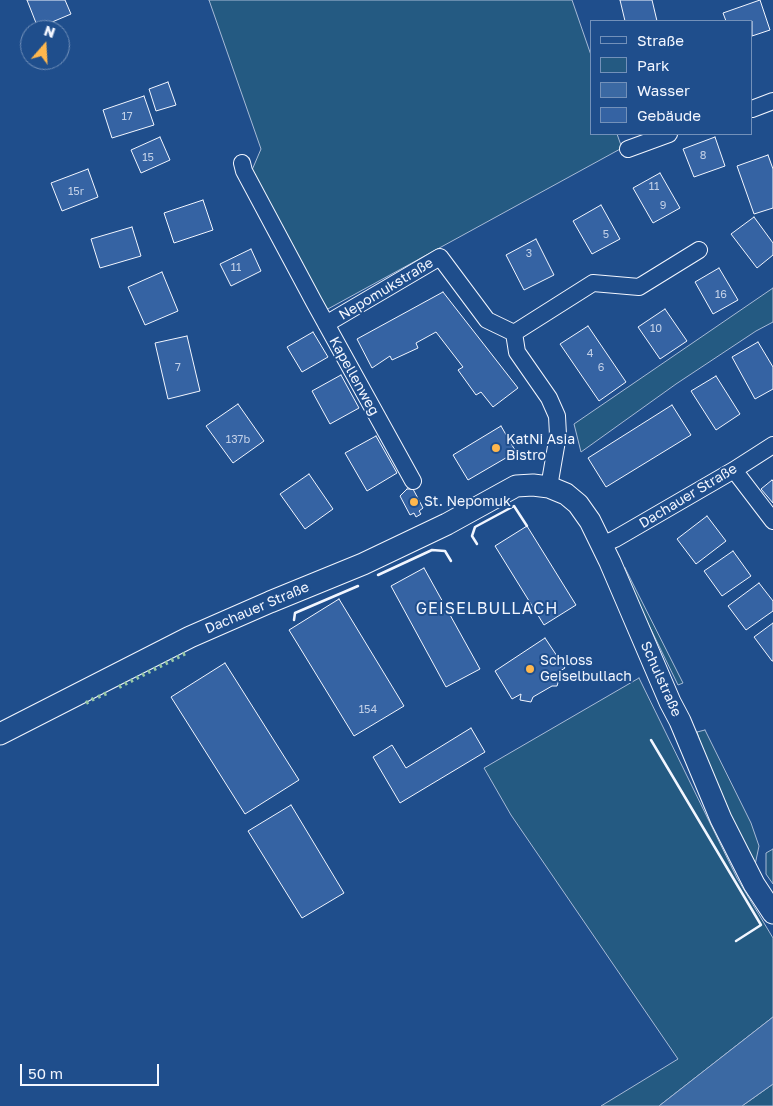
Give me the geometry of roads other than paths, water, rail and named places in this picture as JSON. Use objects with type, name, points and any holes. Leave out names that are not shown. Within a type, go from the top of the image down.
[{"type":"street","points":[[753,108],[773,101]]},
{"type":"street","points":[[628,149],[665,135]]},
{"type":"street","name":"Kapellenweg","points":[[242,163],[244,171],[326,324],[413,481]]},
{"type":"street","points":[[549,487],[558,435],[556,416],[549,398],[517,352],[514,333],[593,283],[639,287],[698,250]]},
{"type":"street","name":"Nepomukstraße","points":[[326,324],[440,257],[487,320],[514,333]]},
{"type":"street","name":"Dachauer Straße","points":[[602,546],[734,470],[773,444]]},
{"type":"street","points":[[734,470],[773,521]]},
{"type":"street","name":"Schulstraße","points":[[516,486],[533,485],[549,487],[566,494],[578,504],[590,521],[680,721],[721,819],[754,884],[773,913]]},
{"type":"street","name":"Dachauer Straße","points":[[0,734],[190,637],[363,564],[447,524],[516,486]]},
{"type":"water","points":[[773,1017],[773,1084],[742,1106],[659,1106]]},
{"type":"place","name":"KatNi Asia Bistro","points":[[496,448]]},
{"type":"place","name":"St. Nepomuk","points":[[414,502]]},
{"type":"place","name":"Schloss Geiselbullach","points":[[530,669]]},
{"type":"district","name":"GEISELBULLACH","points":[[487,609]]}]
